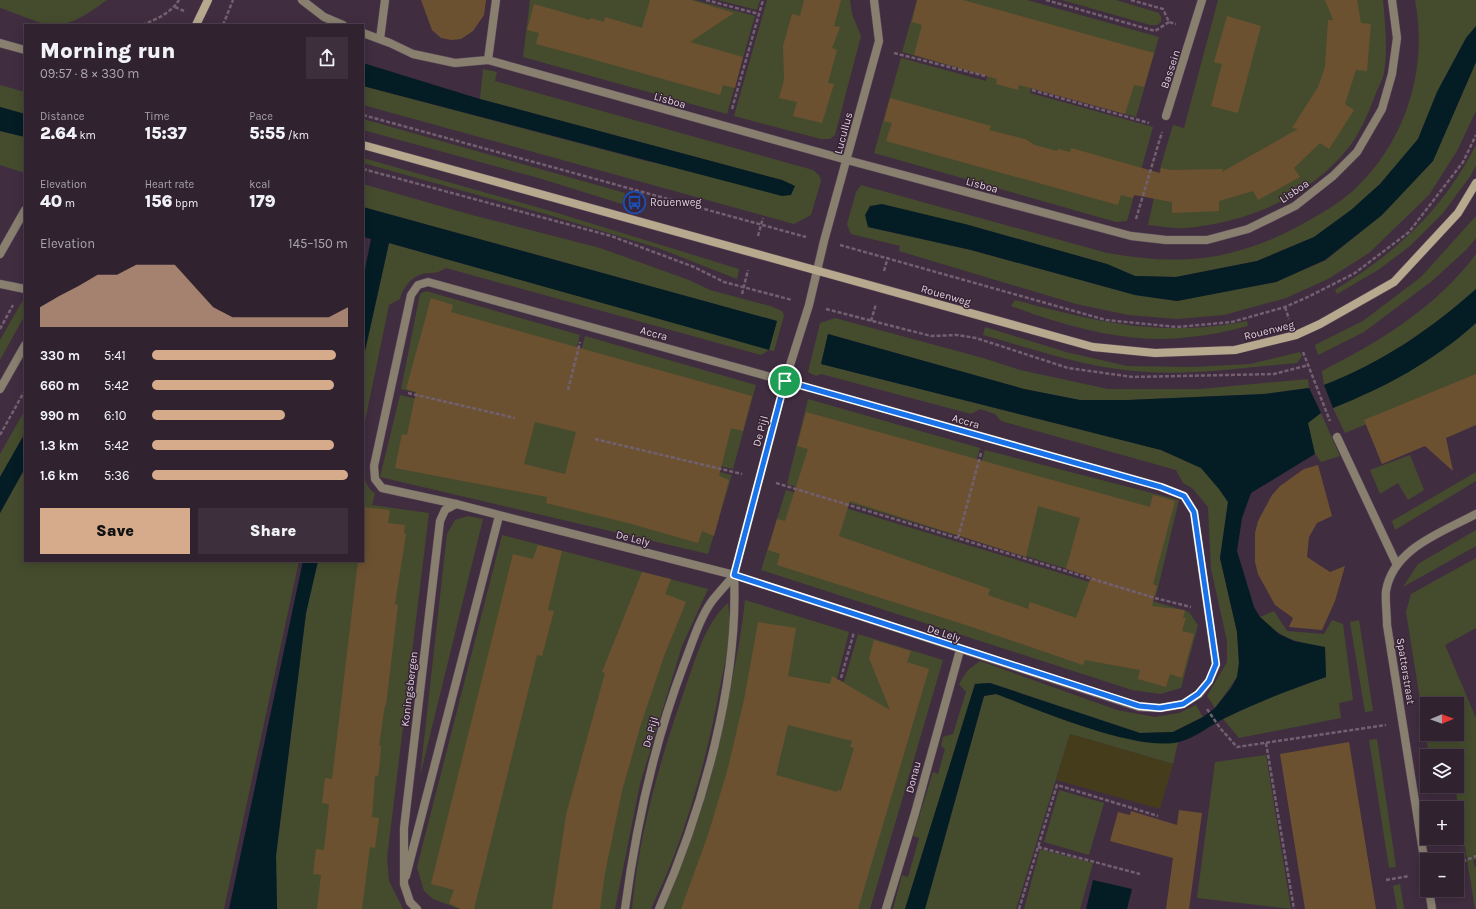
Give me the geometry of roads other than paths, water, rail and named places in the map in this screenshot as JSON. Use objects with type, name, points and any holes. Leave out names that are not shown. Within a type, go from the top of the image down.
[{"type":"main road","points":[[196,24],[208,0]]},
{"type":"main road","name":"Rouenweg","points":[[364,145],[1094,347],[1155,353],[1235,350],[1296,336],[1320,324],[1394,282],[1458,213],[1476,183]]},
{"type":"street","points":[[302,0],[324,17],[341,24]]},
{"type":"street","points":[[380,39],[385,0]]},
{"type":"street","points":[[364,33],[413,54],[455,63],[488,60],[496,0]]},
{"type":"street","name":"Lucullus","points":[[817,270],[879,41],[874,0]]},
{"type":"street","name":"Bassein","points":[[1166,116],[1202,0]]},
{"type":"street","name":"Lisboa","points":[[488,60],[847,160],[1132,236],[1166,240],[1208,240],[1248,229],[1295,206],[1333,176],[1357,152],[1382,109],[1392,74],[1397,38],[1392,0]]},
{"type":"street","points":[[0,43],[24,50]]},
{"type":"street","points":[[0,254],[24,212]]},
{"type":"street","name":"De Pijl","points":[[659,909],[689,830],[719,726],[734,634],[736,606],[734,575],[785,381],[809,305],[817,270]]},
{"type":"street","name":"Accra","points":[[456,504],[382,488],[375,479],[374,466],[411,295],[418,285],[428,282],[1161,487]]},
{"type":"street","points":[[0,284],[24,289]]},
{"type":"street","points":[[0,389],[24,347]]},
{"type":"street","points":[[1337,438],[1396,565]]},
{"type":"street","name":"De Lely","points":[[456,504],[734,575],[1109,698],[1139,706],[1160,708],[1183,704],[1198,694],[1209,681],[1216,664],[1194,512],[1184,496],[1161,487]]},
{"type":"street","name":"Koningsbergen","points":[[417,909],[410,902],[404,884],[404,828],[440,521],[445,510],[456,504]]},
{"type":"street","name":"Spatterstraat","points":[[1423,853],[1387,625],[1386,590],[1396,565],[1414,547],[1476,514]]},
{"type":"street","points":[[404,884],[499,516]]},
{"type":"street","name":"De Pijl","points":[[625,909],[631,863],[643,805],[657,748],[672,697],[700,624],[712,601],[734,575]]},
{"type":"street","name":"Donau","points":[[886,909],[915,813],[960,650]]},
{"type":"street","points":[[1430,897],[1432,909]]},
{"type":"water","points":[[1476,26],[1476,62],[1433,161],[1382,215],[1325,260],[1276,282],[1177,301],[1135,295],[971,250],[868,227],[865,215],[870,206],[882,204],[965,224],[1107,264],[1135,276],[1176,277],[1257,261],[1314,237],[1351,210],[1380,184],[1418,139],[1437,92],[1466,38]]},
{"type":"water","points":[[364,63],[480,99],[782,180],[795,186],[791,195],[782,196],[364,86]]},
{"type":"water","points":[[0,107],[24,114],[24,137],[0,131]]},
{"type":"water","points":[[364,207],[777,321],[769,350],[389,243],[364,356],[364,274],[371,239],[364,237]]},
{"type":"water","points":[[1476,289],[1476,323],[1460,337],[1409,372],[1353,400],[1333,408],[1324,385],[1385,356],[1423,332]]},
{"type":"water","points":[[828,334],[1024,389],[1080,400],[1128,400],[1264,394],[1309,388],[1321,413],[1308,423],[1315,454],[1251,493],[1242,518],[1237,551],[1254,607],[1260,617],[1279,634],[1294,641],[1325,647],[1326,677],[1250,707],[1219,721],[1185,740],[1179,742],[1161,743],[1138,741],[1088,728],[996,694],[984,696],[925,909],[905,909],[975,684],[990,683],[1140,733],[1173,732],[1203,717],[1215,708],[1231,688],[1237,677],[1239,663],[1237,632],[1220,558],[1228,502],[1201,468],[1161,450],[821,364]]},
{"type":"water","points":[[24,435],[24,470],[0,513],[0,477]]},
{"type":"water","points":[[303,562],[318,562],[306,613],[276,856],[277,909],[229,909]]},
{"type":"water","points":[[1093,880],[1132,889],[1127,909],[1086,909]]},
{"type":"place","name":"Rouenweg","points":[[634,202]]}]
